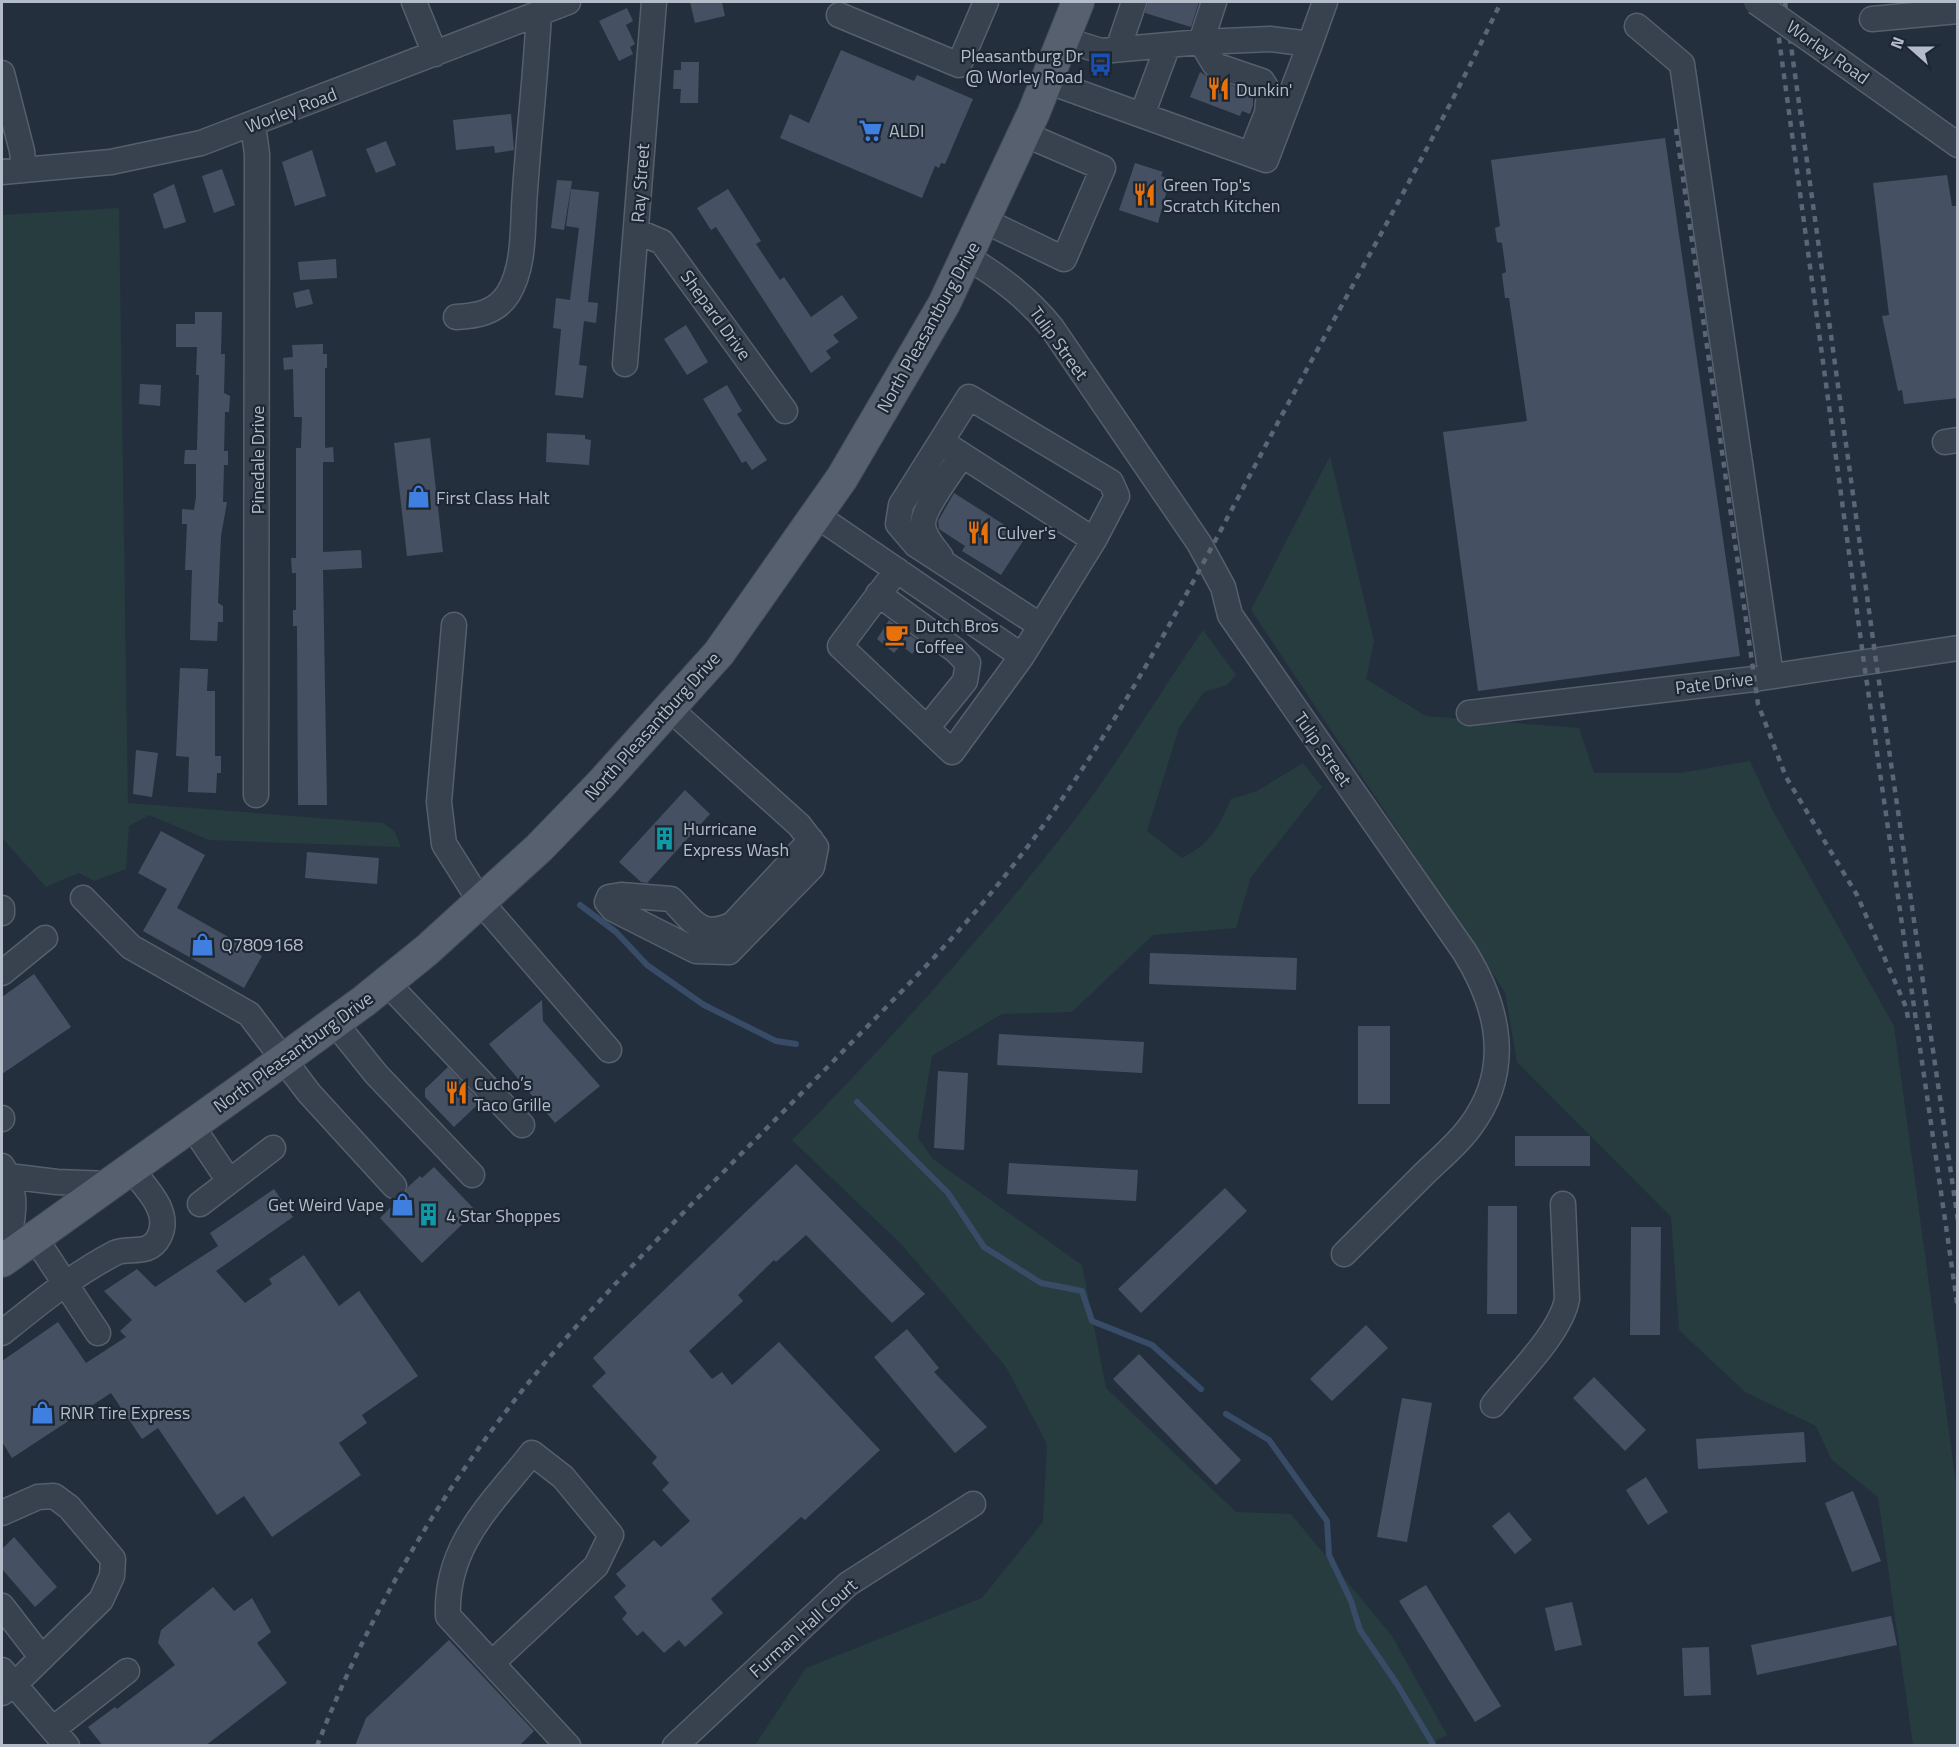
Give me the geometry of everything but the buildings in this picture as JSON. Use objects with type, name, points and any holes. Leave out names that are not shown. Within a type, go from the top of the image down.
[{"type":"main road","name":"North Pleasantburg Drive","points":[[2,1261],[335,1023],[387,983],[539,848],[603,783],[719,652],[816,515],[893,395],[985,221],[1047,81],[1078,2]]},
{"type":"street","points":[[414,2],[435,54]]},
{"type":"street","name":"Worley Road","points":[[13,171],[152,155],[201,143],[253,125],[568,2]]},
{"type":"street","name":"Ray Street","points":[[625,364],[654,2]]},
{"type":"street","points":[[839,15],[959,65],[986,2]]},
{"type":"street","points":[[1118,49],[1134,2]]},
{"type":"street","points":[[1047,81],[1266,160],[1324,2]]},
{"type":"street","name":"Worley Road","points":[[1756,2],[1958,145]]},
{"type":"street","points":[[1209,3],[1201,42],[1215,65],[1262,81],[1269,93],[1267,113],[1256,143],[1240,150]]},
{"type":"street","points":[[1872,19],[1958,11]]},
{"type":"street","points":[[456,317],[480,316],[493,309],[507,296],[514,282],[522,238],[539,13]]},
{"type":"street","points":[[1637,26],[1682,64],[1771,676]]},
{"type":"street","points":[[1063,39],[1101,51],[1201,42],[1270,39],[1310,44]]},
{"type":"street","points":[[1142,115],[1168,45]]},
{"type":"street","points":[[2,73],[22,151],[13,171]]},
{"type":"street","name":"Pinedale Drive","points":[[253,125],[257,154],[256,795]]},
{"type":"street","points":[[985,221],[1064,259],[1103,168],[1024,134]]},
{"type":"street","name":"Shepard Drive","points":[[636,231],[662,242],[785,411]]},
{"type":"street","name":"Tulip Street","points":[[967,258],[1003,279],[1035,307],[1052,328],[1199,543],[1223,587],[1230,615],[1464,951],[1489,997],[1496,1026],[1497,1054],[1493,1080],[1480,1111],[1462,1137],[1344,1254]]},
{"type":"street","points":[[897,570],[840,646],[952,752],[1022,656],[1041,626],[1094,540],[1117,496],[1111,482],[969,397],[952,448],[901,505],[898,524],[916,544],[1041,626]]},
{"type":"street","points":[[952,448],[1094,540]]},
{"type":"street","points":[[816,515],[1022,656]]},
{"type":"street","points":[[878,594],[955,650],[968,663],[965,681],[927,728]]},
{"type":"street","points":[[454,626],[439,802],[444,844],[480,901],[609,1050]]},
{"type":"street","name":"Pate Drive","points":[[1469,713],[1771,676],[1958,648]]},
{"type":"street","points":[[669,708],[799,825],[811,840],[816,847],[812,867],[729,952],[696,951],[623,916],[607,902],[609,897],[621,895],[671,899],[692,922],[703,929],[717,932],[733,924],[811,840]]},
{"type":"street","points":[[82,898],[130,947],[249,1014],[283,1060],[394,1186]]},
{"type":"street","points":[[2,908],[2,913]]},
{"type":"street","points":[[2,973],[45,938]]},
{"type":"street","points":[[387,983],[522,1125]]},
{"type":"street","points":[[335,1023],[376,1074],[472,1175]]},
{"type":"street","points":[[192,1126],[229,1181]]},
{"type":"street","points":[[200,1204],[273,1148]]},
{"type":"street","points":[[2,1251],[14,1216],[5,1171],[57,1182],[121,1177],[156,1201],[164,1221],[159,1239],[140,1252],[118,1251],[65,1283],[2,1333]]},
{"type":"street","points":[[1493,1405],[1554,1332],[1564,1314],[1567,1299],[1563,1204]]},
{"type":"street","points":[[35,1238],[98,1333]]},
{"type":"street","points":[[492,1663],[596,1566],[611,1535],[563,1477],[532,1453],[465,1538],[447,1589],[448,1616],[568,1746]]},
{"type":"street","points":[[2,1513],[38,1497],[54,1496],[69,1508],[113,1559],[112,1576],[101,1600],[42,1658],[6,1683],[60,1737],[127,1671]]},
{"type":"street","name":"Furman Hall Court","points":[[675,1746],[848,1584],[973,1504]]},
{"type":"street","points":[[2,1606],[42,1658]]},
{"type":"green space","points":[[119,208],[128,803],[383,823],[395,832],[401,847],[209,840],[149,815],[129,826],[126,869],[94,881],[79,873],[46,887],[2,838],[2,215]]},
{"type":"green space","points":[[1330,456],[1374,641],[1366,679],[1426,716],[1579,728],[1594,773],[1680,773],[1750,761],[1772,809],[1894,1026],[1957,1491],[1957,1745],[1913,1745],[1878,1497],[1831,1459],[1816,1426],[1745,1392],[1679,1330],[1671,1217],[1517,1062],[1505,992],[1251,610]]},
{"type":"green space","points":[[1203,630],[1236,675],[1227,685],[1204,692],[1179,728],[1147,831],[1182,858],[1200,846],[1212,834],[1231,799],[1257,791],[1303,763],[1322,787],[1251,877],[1236,928],[1153,935],[1072,1012],[1002,1014],[932,1056],[918,1138],[933,1159],[1082,1265],[1106,1388],[1236,1512],[1291,1514],[1392,1636],[1447,1735],[1426,1746],[755,1745],[806,1668],[982,1598],[1043,1522],[1047,1444],[1006,1367],[903,1246],[792,1140],[865,1065],[1004,908],[1070,826],[1105,778]]},
{"type":"waterway","points":[[580,905],[616,932],[647,965],[704,1005],[776,1041],[796,1044]]},
{"type":"waterway","points":[[857,1102],[948,1193],[984,1247],[1041,1283],[1082,1291],[1092,1321],[1152,1345],[1201,1389]]},
{"type":"waterway","points":[[1226,1414],[1269,1440],[1327,1521],[1329,1555],[1351,1601],[1360,1630],[1397,1684],[1434,1746]]},
{"type":"railway","points":[[317,1746],[342,1685],[402,1568],[435,1512],[510,1406],[552,1355],[627,1272],[948,942],[1000,882],[1041,829],[1079,774],[1115,718],[1182,602],[1420,162],[1501,2]]},
{"type":"railway","points":[[1774,2],[1864,663],[1958,1309]]},
{"type":"railway","points":[[1785,2],[1876,661],[1958,1221]]},
{"type":"railway","points":[[1676,129],[1758,704],[1786,777],[1857,895],[1906,1007],[1908,1018]]},
{"type":"place","name":"Pleasantburg Dr @ Worley Road","points":[[1101,65]]},
{"type":"place","name":"Dunkin'","points":[[1218,89]]},
{"type":"place","name":"ALDI","points":[[871,130]]},
{"type":"place","name":"Green Top's Scratch Kitchen","points":[[1145,194]]},
{"type":"place","name":"First Class Halt","points":[[418,497]]},
{"type":"place","name":"Culver's","points":[[979,532]]},
{"type":"place","name":"Dutch Bros Coffee","points":[[897,635]]},
{"type":"place","name":"Hurricane Express Wash","points":[[665,838]]},
{"type":"place","name":"Q7809168","points":[[203,944]]},
{"type":"place","name":"Cucho’s Taco Grille","points":[[456,1093]]},
{"type":"place","name":"Get Weird Vape","points":[[402,1204]]},
{"type":"place","name":"4 Star Shoppes","points":[[428,1215]]},
{"type":"place","name":"RNR Tire Express","points":[[42,1412]]}]
